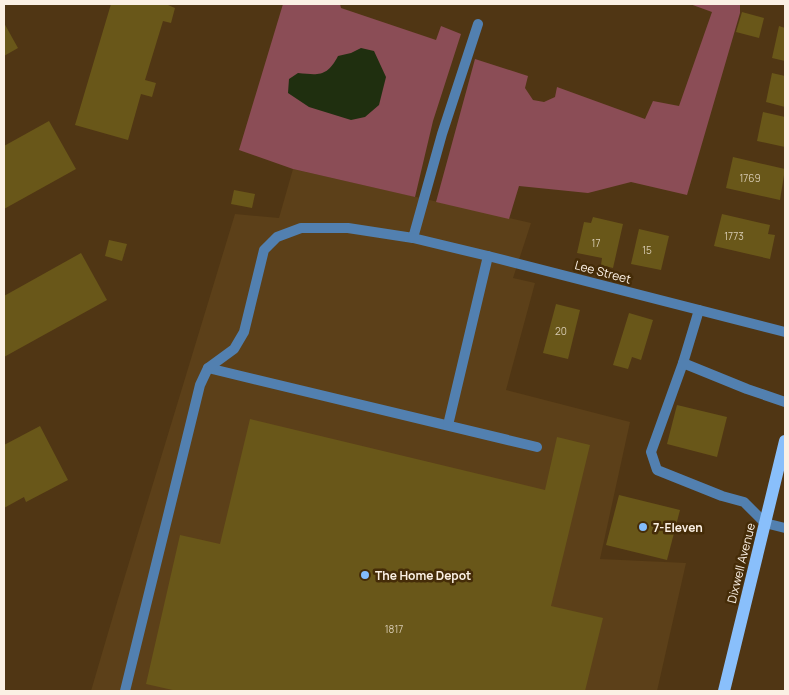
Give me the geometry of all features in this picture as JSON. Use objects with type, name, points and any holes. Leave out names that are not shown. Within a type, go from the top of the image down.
[{"type":"main road","name":"Dixwell Avenue","points":[[724,691],[785,441]]},
{"type":"street","points":[[414,238],[442,134],[478,24]]},
{"type":"street","name":"Lee Street","points":[[208,368],[234,349],[244,332],[264,250],[277,237],[300,228],[348,228],[414,238],[785,332]]},
{"type":"street","points":[[448,425],[488,256]]},
{"type":"street","points":[[699,310],[683,364],[651,452],[657,470],[722,496],[744,502],[765,523],[785,528]]},
{"type":"street","points":[[683,364],[785,402]]},
{"type":"street","points":[[125,691],[200,386],[208,368],[537,447]]},
{"type":"shaded area","points":[[283,4],[340,4],[341,8],[436,40],[441,26],[461,34],[433,121],[415,197],[293,169],[239,150]]},
{"type":"shaded area","points":[[690,4],[740,4],[740,13],[687,195],[631,182],[588,193],[519,186],[509,219],[436,202],[475,59],[528,76],[525,88],[533,100],[544,102],[555,97],[557,87],[645,119],[653,101],[679,106],[712,12]]},
{"type":"shaded area","points":[[361,48],[374,51],[386,77],[379,105],[365,117],[351,120],[309,107],[288,93],[289,79],[298,73],[322,73],[330,68],[338,56]]},
{"type":"shaded area","points":[[293,169],[531,223],[513,278],[535,283],[506,390],[630,422],[600,559],[686,563],[657,691],[91,691],[235,214],[279,218]]},
{"type":"building","points":[[111,4],[168,4],[175,8],[171,23],[163,21],[145,80],[156,83],[152,97],[141,94],[128,140],[75,125]]},
{"type":"building","points":[[742,12],[764,18],[759,38],[736,32]]},
{"type":"building","points":[[4,23],[18,48],[4,56]]},
{"type":"building","points":[[779,26],[785,28],[785,61],[772,58]]},
{"type":"building","points":[[772,73],[785,76],[785,107],[766,102]]},
{"type":"building","points":[[763,112],[785,117],[785,147],[757,141]]},
{"type":"building","points":[[49,121],[76,169],[4,209],[4,146]]},
{"type":"building","points":[[733,157],[785,169],[780,200],[726,188]]},
{"type":"building","points":[[234,190],[255,194],[252,208],[231,204]]},
{"type":"building","points":[[722,214],[770,225],[768,234],[775,235],[770,259],[714,246]]},
{"type":"building","points":[[593,217],[623,224],[613,268],[601,265],[602,258],[577,253],[584,222],[591,223]]},
{"type":"building","points":[[639,229],[669,236],[661,270],[631,264]]},
{"type":"building","points":[[109,240],[127,244],[122,261],[105,256]]},
{"type":"building","points":[[81,253],[107,300],[4,357],[4,296]]},
{"type":"building","points":[[556,304],[580,310],[568,359],[543,353]]},
{"type":"building","points":[[629,313],[653,320],[641,360],[632,357],[628,369],[613,365]]},
{"type":"building","points":[[677,405],[727,417],[717,457],[667,444]]},
{"type":"building","name":"The Home Depot","points":[[250,419],[545,490],[557,437],[590,445],[551,606],[603,618],[585,691],[177,691],[146,684],[180,535],[220,544]]},
{"type":"building","points":[[40,426],[68,480],[26,502],[24,497],[4,508],[4,445]]},
{"type":"building","name":"7-Eleven","points":[[619,495],[680,510],[667,560],[606,545]]},
{"type":"place","name":"7-Eleven","points":[[643,527]]},
{"type":"place","name":"The Home Depot","points":[[365,575]]}]
